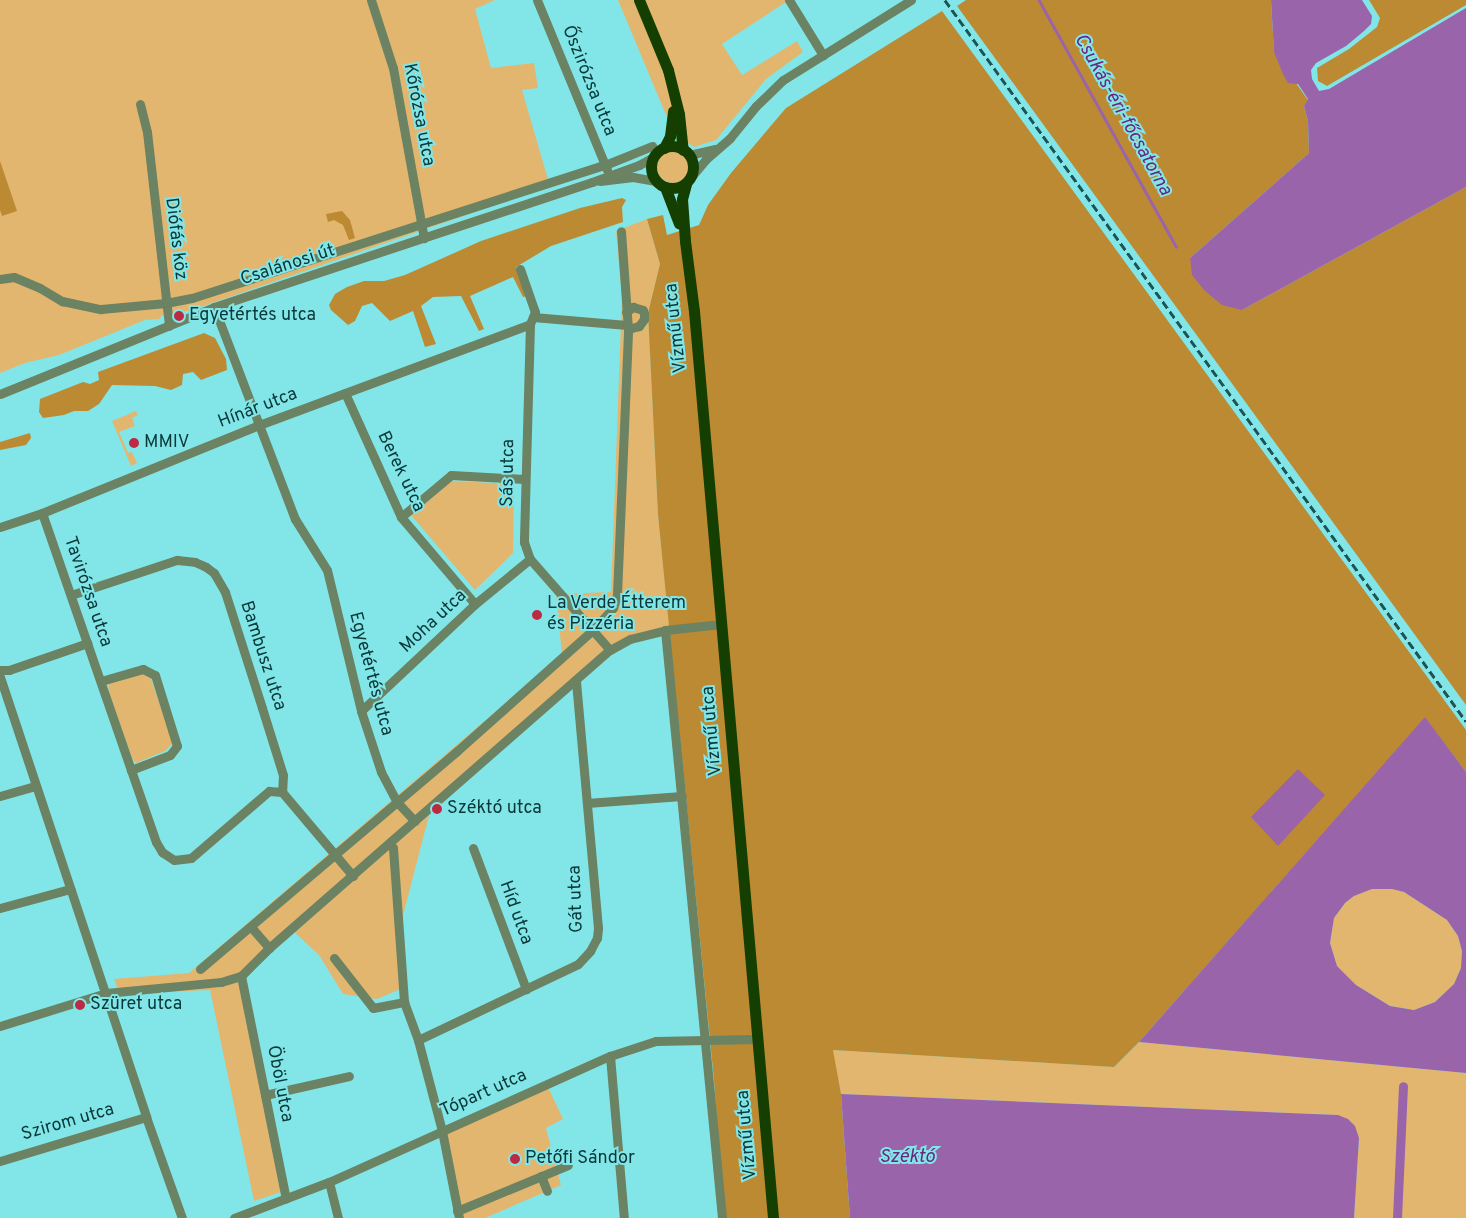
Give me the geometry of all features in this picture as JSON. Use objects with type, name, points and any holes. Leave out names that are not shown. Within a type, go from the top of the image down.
[{"type":"main road","points":[[639,0],[668,70],[686,152],[694,168],[682,199],[684,241]]},
{"type":"main road","points":[[673,95],[670,136],[657,150],[651,168],[672,201],[684,241]]},
{"type":"main road","points":[[657,150],[674,146],[686,152]]},
{"type":"main road","points":[[661,184],[676,188],[688,181]]},
{"type":"main road","name":"Vízmű utca","points":[[684,241],[694,311],[773,1218]]},
{"type":"street","name":"Kőrózsa utca","points":[[371,0],[393,68],[424,238]]},
{"type":"street","name":"Őszirózsa utca","points":[[538,0],[609,175]]},
{"type":"street","points":[[789,0],[823,55]]},
{"type":"street","points":[[688,181],[706,158],[720,148],[776,86],[911,0]]},
{"type":"street","name":"Diófás köz","points":[[140,104],[147,132],[148,156],[169,326]]},
{"type":"street","points":[[686,152],[720,148]]},
{"type":"street","points":[[0,279],[14,277],[40,288],[62,301],[101,309],[166,304],[192,298],[657,150]]},
{"type":"street","name":"Csalánosi út","points":[[0,394],[214,307],[640,166],[657,150]]},
{"type":"street","name":"Csalánosi út","points":[[592,182],[633,176],[661,184]]},
{"type":"street","points":[[200,969],[483,728],[610,613],[617,595],[627,327],[621,230]]},
{"type":"street","name":"Sás utca","points":[[520,269],[535,312],[532,321],[524,479],[524,542],[530,559],[610,650]]},
{"type":"street","name":"Egyetértés utca","points":[[214,307],[296,520],[327,570],[361,711],[381,772],[397,802],[415,821]]},
{"type":"street","name":"Vízmű utca","points":[[626,312],[633,307],[643,310],[644,314],[644,319],[639,326],[627,327]]},
{"type":"street","points":[[532,321],[627,327]]},
{"type":"street","name":"Hínár utca","points":[[0,527],[42,514],[258,425],[532,321]]},
{"type":"street","name":"Berek utca","points":[[345,393],[401,518],[476,604]]},
{"type":"street","points":[[401,518],[451,474],[524,479]]},
{"type":"street","name":"Tavirózsa utca","points":[[42,514],[131,770],[159,847],[166,856],[179,861],[191,858],[269,791],[282,792]]},
{"type":"street","name":"Moha utca","points":[[361,711],[476,604],[530,559]]},
{"type":"street","name":"Bambusz utca","points":[[71,595],[177,560],[195,562],[214,573],[224,592],[265,717],[283,775],[282,792]]},
{"type":"street","points":[[0,1026],[106,992],[220,982],[241,976],[269,948],[610,650],[630,639],[665,630],[722,624]]},
{"type":"street","name":"Vízmű utca","points":[[665,630],[722,1218]]},
{"type":"street","points":[[0,670],[9,670],[88,643]]},
{"type":"street","points":[[101,681],[143,669],[155,675],[176,746],[170,755],[131,770]]},
{"type":"street","points":[[0,677],[146,1117],[182,1218]]},
{"type":"street","name":"Gát utca","points":[[418,1040],[578,964],[590,951],[597,938],[598,928],[576,680]]},
{"type":"street","points":[[0,796],[36,786]]},
{"type":"street","points":[[282,792],[353,876]]},
{"type":"street","points":[[587,803],[682,796]]},
{"type":"street","points":[[390,843],[392,848],[404,1002],[418,1040],[442,1131],[458,1215],[568,1165]]},
{"type":"street","name":"Híd utca","points":[[473,848],[526,989]]},
{"type":"street","points":[[0,908],[70,889]]},
{"type":"street","points":[[251,927],[269,948]]},
{"type":"street","points":[[334,958],[374,1008],[404,1002]]},
{"type":"street","name":"Öböl utca","points":[[241,976],[286,1199]]},
{"type":"street","name":"Tópart utca","points":[[234,1218],[330,1182],[610,1056],[656,1041],[756,1039]]},
{"type":"street","points":[[610,1056],[624,1218]]},
{"type":"street","points":[[265,1095],[349,1076]]},
{"type":"street","name":"Szirom utca","points":[[0,1160],[146,1117]]},
{"type":"street","points":[[541,1176],[547,1191]]},
{"type":"street","points":[[330,1182],[338,1218]]},
{"type":"shaded area","points":[[0,0],[495,0],[475,9],[491,68],[534,63],[538,88],[522,90],[550,186],[192,310],[161,316],[160,319],[145,320],[59,355],[25,363],[0,373]]},
{"type":"shaded area","points":[[618,0],[789,0],[722,44],[742,75],[797,41],[803,52],[766,79],[716,140],[694,147],[684,140],[677,108],[666,115]]},
{"type":"shaded area","points":[[966,0],[1271,0],[1274,52],[1308,100],[1304,106],[1308,121],[1309,153],[1190,258],[1242,310],[1466,187],[1466,705],[957,6]]},
{"type":"shaded area","points":[[1369,0],[1466,0],[1466,5],[1327,86],[1318,81],[1317,68],[1349,49],[1377,27],[1380,18]]},
{"type":"shaded area","points":[[942,11],[1466,730],[1466,772],[1425,718],[1139,1042],[1114,1067],[833,1050],[841,1094],[850,1218],[724,1218],[714,1080],[658,515],[648,313],[660,264],[647,219],[663,215],[667,235],[699,225],[708,205],[731,173],[786,108]]},
{"type":"shaded area","points":[[673,151],[679,152],[684,156],[688,161],[688,173],[684,178],[679,182],[673,183],[667,182],[662,178],[658,173],[657,167],[658,161],[662,156],[667,152]]},
{"type":"shaded area","points":[[0,161],[17,211],[2,216],[0,210]]},
{"type":"shaded area","points":[[622,198],[626,200],[622,207],[623,222],[551,246],[516,267],[527,296],[523,297],[513,277],[470,296],[484,329],[479,331],[461,296],[433,297],[421,306],[436,344],[425,347],[413,311],[390,321],[372,303],[362,306],[355,321],[348,325],[331,310],[329,305],[335,294],[347,287],[364,281],[384,281],[405,275],[481,241],[580,208]]},
{"type":"shaded area","points":[[342,211],[350,220],[355,238],[349,240],[343,225],[334,220],[328,222],[326,214]]},
{"type":"shaded area","points":[[647,219],[660,264],[648,313],[658,515],[670,632],[635,641],[614,651],[430,812],[402,919],[403,988],[377,999],[343,994],[319,955],[293,931],[246,978],[287,1190],[254,1201],[210,990],[120,994],[114,979],[189,973],[562,655],[556,594],[611,592],[622,296],[616,231]]},
{"type":"shaded area","points":[[204,333],[215,338],[226,359],[227,370],[201,380],[193,372],[183,374],[182,385],[171,390],[155,386],[112,385],[99,404],[88,411],[74,411],[64,415],[43,418],[39,412],[40,399],[83,382],[90,384],[99,380],[98,372]]},
{"type":"shaded area","points":[[136,411],[138,415],[132,418],[135,426],[119,432],[128,453],[132,452],[137,463],[131,466],[112,421]]},
{"type":"shaded area","points":[[30,433],[31,438],[26,445],[0,450],[0,442]]},
{"type":"shaded area","points":[[452,481],[514,484],[513,553],[475,590],[411,515]]},
{"type":"shaded area","points":[[141,672],[150,676],[173,743],[165,751],[136,763],[132,758],[109,693],[108,682]]},
{"type":"shaded area","points":[[1372,889],[1392,889],[1404,892],[1447,920],[1458,936],[1462,951],[1461,968],[1454,984],[1435,1002],[1414,1010],[1390,1006],[1356,985],[1337,966],[1330,943],[1334,918],[1345,903],[1354,896]]},
{"type":"shaded area","points":[[1139,1042],[1466,1073],[1466,1218],[1354,1218],[1359,1138],[1338,1115],[841,1094],[832,1050],[1114,1067]]},
{"type":"shaded area","points":[[548,1087],[563,1119],[546,1128],[561,1185],[485,1218],[464,1218],[447,1134]]},
{"type":"water","points":[[1271,0],[1362,0],[1372,16],[1371,24],[1364,31],[1346,46],[1316,63],[1311,70],[1312,79],[1319,91],[1329,89],[1466,8],[1466,187],[1242,310],[1222,305],[1205,291],[1192,275],[1190,258],[1309,153],[1308,121],[1304,106],[1308,99],[1298,84],[1288,83],[1274,52]]},
{"type":"water","points":[[1425,717],[1466,772],[1466,1073],[1139,1042]],"holes":[[[1372,889],[1392,889],[1404,892],[1447,920],[1458,936],[1462,951],[1461,968],[1454,984],[1435,1002],[1414,1010],[1390,1006],[1356,985],[1337,966],[1330,943],[1334,918],[1345,903],[1354,896]]]},
{"type":"water","points":[[1298,769],[1325,795],[1278,846],[1251,817]]},
{"type":"water","name":"Széktó","points":[[841,1094],[1338,1115],[1348,1119],[1355,1126],[1359,1138],[1354,1218],[850,1218]]},
{"type":"waterway","name":"Csukás-éri-főcsatorna","points":[[1039,0],[1176,246]]},
{"type":"waterway","name":"Csukás-éri-főcsatorna","points":[[1397,1218],[1403,1086]]},
{"type":"railway","points":[[945,0],[1466,721]]},
{"type":"place","name":"Egyetértés utca","points":[[179,316]]},
{"type":"place","name":"MMIV","points":[[134,443]]},
{"type":"place","name":"La Verde Étterem és Pizzéria","points":[[537,615]]},
{"type":"place","name":"Széktó utca","points":[[437,809]]},
{"type":"place","name":"Szüret utca","points":[[80,1005]]},
{"type":"place","name":"Petőfi Sándor","points":[[515,1159]]}]
